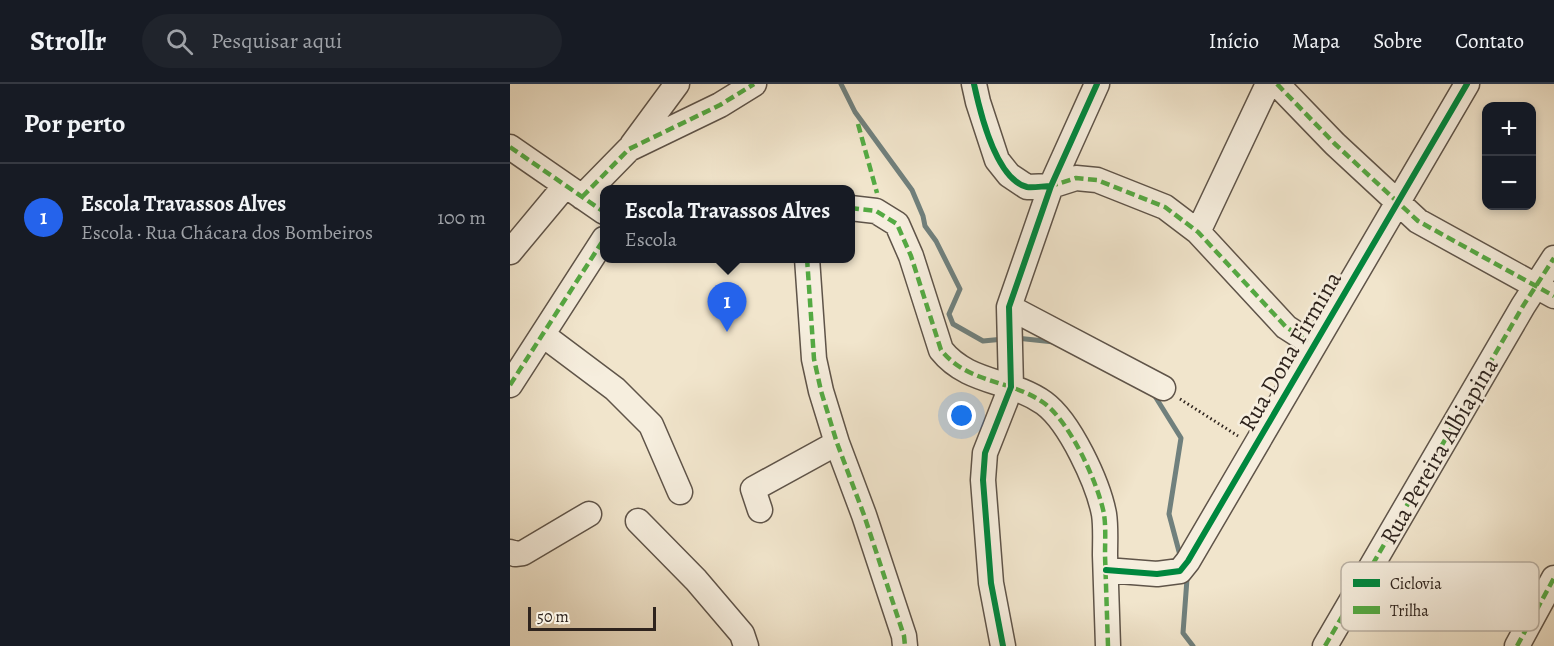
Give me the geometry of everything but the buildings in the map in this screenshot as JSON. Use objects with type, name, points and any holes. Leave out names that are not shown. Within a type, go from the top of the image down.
[{"type":"street","points":[[629,149],[677,84]]},
{"type":"street","points":[[510,252],[574,192],[629,149],[720,105],[754,84]]},
{"type":"street","points":[[974,84],[997,160],[1009,175],[1027,187],[1051,186],[1076,178],[1097,180],[1165,207],[1198,232],[1277,319],[1314,345]]},
{"type":"street","points":[[1003,646],[991,583],[983,480],[985,453],[1011,387],[1009,307],[1051,186],[1097,84]]},
{"type":"street","points":[[1198,232],[1268,84]]},
{"type":"street","points":[[1277,84],[1335,144],[1418,221],[1546,291]]},
{"type":"street","name":"Rua Dona Firmina","points":[[1106,570],[1157,574],[1184,566],[1256,447],[1467,84]]},
{"type":"street","points":[[510,147],[600,209]]},
{"type":"street","points":[[855,209],[876,211],[897,224],[911,256],[941,350],[950,362],[968,373],[1011,387],[1044,404],[1059,419],[1082,455],[1104,514],[1108,646]]},
{"type":"street","points":[[513,375],[543,335],[600,245]]},
{"type":"street","name":"Rua Pereira Albiapina","points":[[1374,562],[1523,306],[1546,291],[1554,258]]},
{"type":"street","points":[[807,263],[814,359],[837,443],[864,515],[904,636],[904,646]]},
{"type":"street","points":[[1009,307],[1163,388]]},
{"type":"street","points":[[543,335],[615,389],[651,425],[680,492]]},
{"type":"street","points":[[760,510],[753,489],[837,443]]},
{"type":"street","points":[[510,552],[523,553],[589,514]]},
{"type":"street","points":[[638,521],[696,580],[742,634],[746,646]]},
{"type":"street","points":[[1539,606],[1554,578]]},
{"type":"street","name":"Rua Pereira Albiapina","points":[[1325,646],[1341,619]]},
{"type":"street","points":[[1517,646],[1525,631]]},
{"type":"path","points":[[1163,388],[1256,447]]},
{"type":"waterway","points":[[841,84],[855,112],[912,190],[925,226],[936,241],[960,289],[949,314],[953,324],[983,341],[1004,339]]},
{"type":"waterway","points":[[1016,338],[1054,342]]},
{"type":"waterway","points":[[1153,393],[1181,438],[1169,514],[1181,559]]},
{"type":"waterway","points":[[1186,574],[1183,633],[1193,646]]},
{"type":"marked path","points":[[582,197],[629,149],[720,105],[754,84]]},
{"type":"marked path","points":[[1277,84],[1335,144],[1418,221],[1554,296]]},
{"type":"marked path","points":[[858,124],[877,193]]},
{"type":"marked path","points":[[510,147],[600,209]]},
{"type":"marked path","points":[[1050,188],[1076,178],[1097,180],[1165,207],[1198,232],[1286,327],[1314,345]]},
{"type":"marked path","points":[[855,209],[876,211],[897,224],[911,256],[941,350],[964,369],[1017,389],[1044,403],[1064,424],[1073,438],[1096,486],[1104,514],[1108,646]]},
{"type":"marked path","points":[[510,385],[600,245]]},
{"type":"marked path","points":[[1374,562],[1523,306],[1554,258]]},
{"type":"marked path","points":[[807,263],[814,359],[821,391],[904,636],[905,646]]},
{"type":"marked path","points":[[1539,606],[1554,578]]},
{"type":"marked path","points":[[1325,646],[1341,619]]},
{"type":"marked path","points":[[1517,646],[1525,631]]},
{"type":"cycle path","points":[[974,84],[985,127],[1006,171],[1016,181],[1027,187],[1051,186]]},
{"type":"cycle path","points":[[1003,646],[991,583],[983,480],[985,453],[1011,387],[1009,307],[1051,186],[1097,84]]},
{"type":"cycle path","points":[[1106,570],[1157,574],[1180,571],[1188,561],[1467,84]]},
{"type":"place","name":"Escola Travassos Alves","points":[[727,332]]}]
